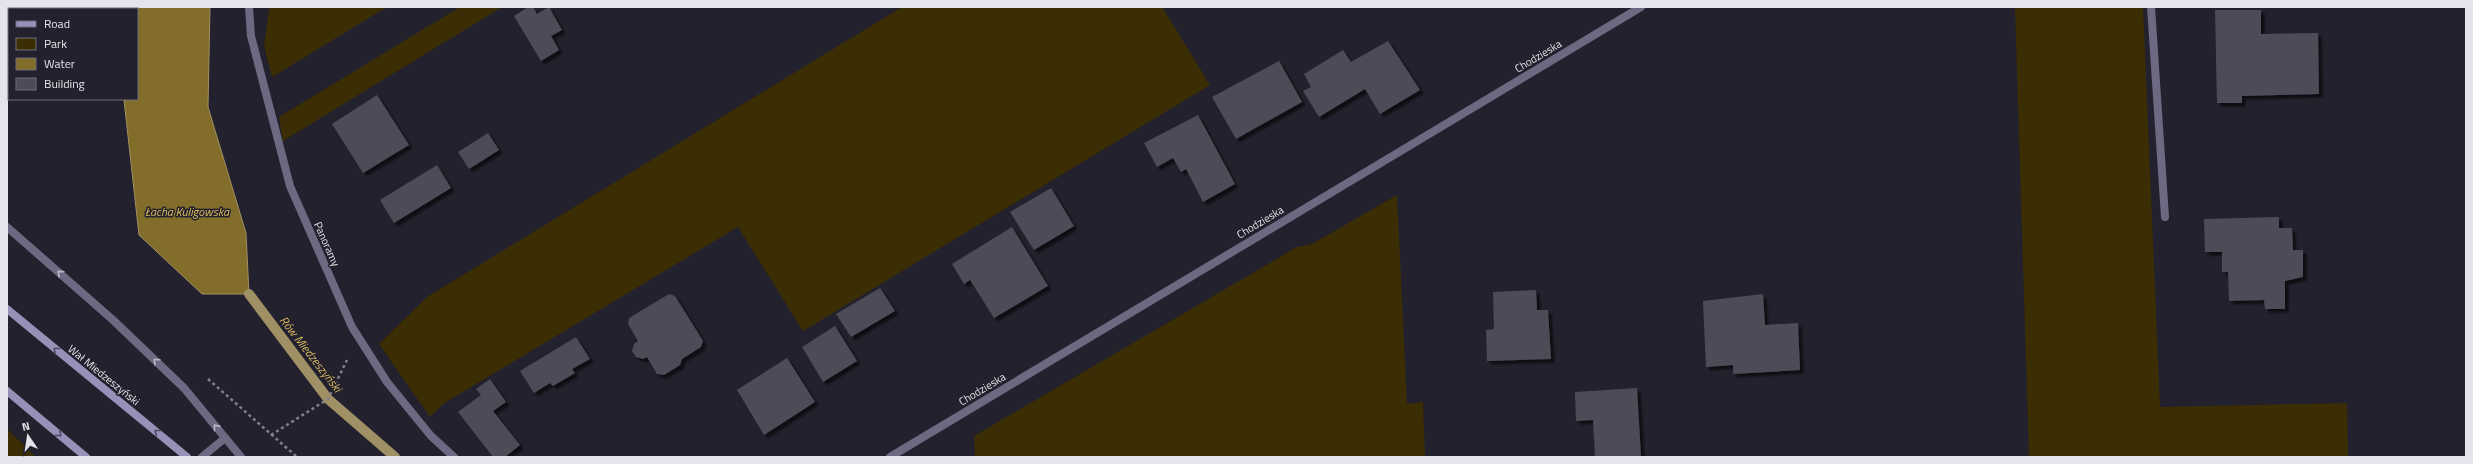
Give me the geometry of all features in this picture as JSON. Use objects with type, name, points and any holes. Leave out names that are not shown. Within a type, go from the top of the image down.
[{"type":"main road","name":"Wał Miedzeszyński","points":[[7,309],[187,457]]},
{"type":"main road","points":[[7,391],[86,457]]},
{"type":"street","name":"Panoramy","points":[[249,7],[251,36],[290,186],[352,327],[387,382],[431,436],[454,457]]},
{"type":"street","name":"Chodzieska","points":[[890,457],[1642,7]]},
{"type":"street","points":[[2151,7],[2165,217]]},
{"type":"street","points":[[7,227],[113,320],[184,388],[241,457]]},
{"type":"street","points":[[202,457],[225,438]]},
{"type":"path","points":[[271,435],[328,399],[359,339]]},
{"type":"green space","points":[[273,7],[387,7],[272,77],[264,46],[269,9]]},
{"type":"green space","points":[[460,7],[502,7],[283,141],[279,117]]},
{"type":"green space","points":[[902,7],[1162,7],[1210,85],[803,331],[738,227],[443,404],[430,417],[379,344],[427,297]]},
{"type":"green space","points":[[2015,7],[2143,7],[2160,407],[2347,403],[2348,457],[2029,457]]},
{"type":"green space","points":[[1397,195],[1407,404],[1423,402],[1425,457],[975,457],[974,436],[1297,247],[1312,244]]},
{"type":"green space","points":[[7,429],[36,457],[7,457]]},
{"type":"water","name":"Łacha Kuligowska","points":[[210,7],[208,107],[246,233],[249,294],[202,294],[139,235],[124,100],[138,100],[138,8],[125,8]]},
{"type":"building","points":[[528,7],[533,7],[537,14],[549,7],[562,30],[551,36],[559,50],[541,61],[514,16]]},
{"type":"building","points":[[2215,10],[2261,10],[2261,34],[2318,33],[2319,94],[2242,96],[2242,103],[2217,103]]},
{"type":"building","points":[[1388,41],[1420,90],[1380,114],[1365,89],[1319,117],[1303,91],[1311,87],[1304,74],[1343,50],[1351,62]]},
{"type":"building","points":[[1279,61],[1302,102],[1236,139],[1212,97]]},
{"type":"building","points":[[377,95],[409,145],[363,173],[332,124]]},
{"type":"building","points":[[1198,115],[1235,184],[1203,202],[1186,169],[1181,172],[1173,158],[1157,167],[1144,143]]},
{"type":"building","points":[[488,133],[499,150],[469,169],[458,152]]},
{"type":"building","points":[[437,165],[451,188],[394,223],[380,200]]},
{"type":"building","points":[[1051,188],[1074,226],[1034,250],[1010,212]]},
{"type":"building","points":[[2279,217],[2279,228],[2292,228],[2293,250],[2303,250],[2303,277],[2285,281],[2285,309],[2265,309],[2264,300],[2229,301],[2228,272],[2222,272],[2222,252],[2205,252],[2204,219]]},
{"type":"building","points":[[1012,227],[1048,286],[994,318],[970,280],[964,284],[952,264]]},
{"type":"building","points":[[880,288],[895,311],[851,337],[836,314]]},
{"type":"building","points":[[1536,290],[1537,310],[1548,310],[1551,359],[1487,361],[1486,330],[1494,329],[1493,292]]},
{"type":"building","points":[[669,294],[675,296],[703,341],[701,347],[682,359],[680,365],[664,375],[657,374],[647,357],[643,359],[636,357],[632,351],[634,344],[638,341],[628,324],[629,318]]},
{"type":"building","points":[[1763,294],[1765,325],[1798,323],[1800,370],[1733,374],[1733,365],[1706,367],[1703,301]]},
{"type":"building","points":[[835,326],[857,361],[823,382],[802,347]]},
{"type":"building","points":[[576,337],[590,359],[572,369],[575,373],[553,386],[550,383],[534,393],[520,371]]},
{"type":"building","points":[[787,358],[815,402],[764,435],[737,390]]},
{"type":"building","points":[[490,379],[506,402],[493,411],[520,445],[505,457],[493,457],[458,412],[481,395],[476,389]]},
{"type":"building","points":[[1637,388],[1641,457],[1595,457],[1593,420],[1576,421],[1575,392]]},
{"type":"waterway","name":"Rów Miedzeszyński","points":[[249,294],[328,399],[395,457]]}]
